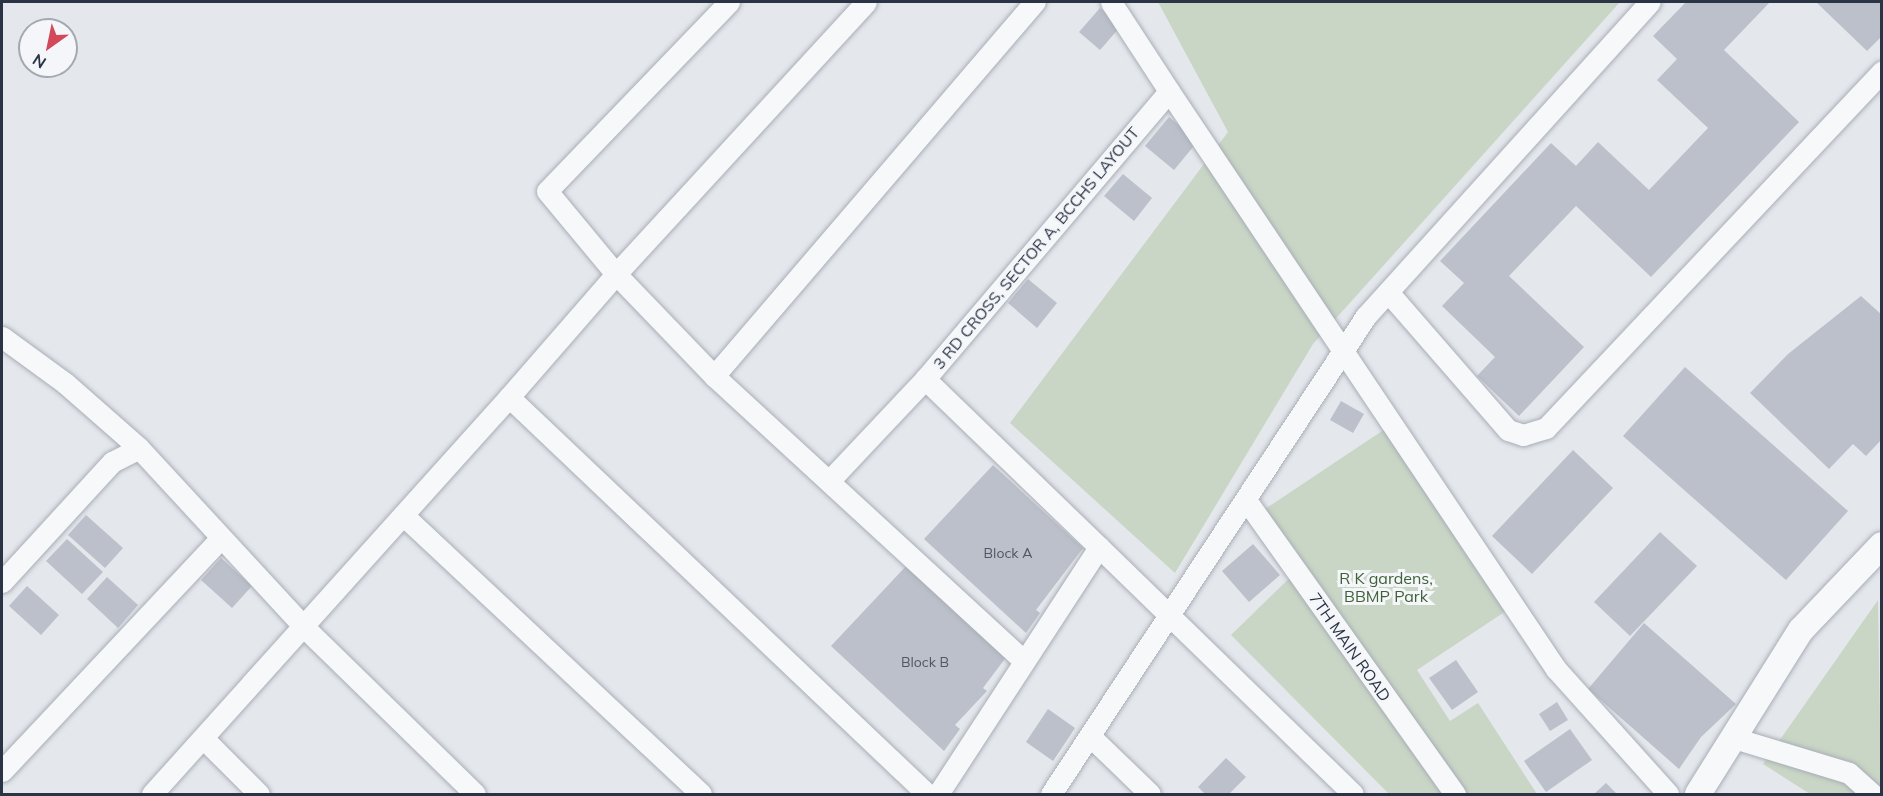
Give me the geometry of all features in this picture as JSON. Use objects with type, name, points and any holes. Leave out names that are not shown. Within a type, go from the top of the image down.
[{"type":"street","points":[[729,2],[547,191],[616,274],[714,376],[1024,661]]},
{"type":"street","points":[[152,795],[509,397],[616,274],[866,2]]},
{"type":"street","points":[[714,376],[1035,2]]},
{"type":"street","points":[[1111,2],[1556,669],[1668,795]]},
{"type":"street","points":[[1051,795],[1343,352],[1388,292],[1650,2]]},
{"type":"street","points":[[1388,292],[1508,430],[1523,435],[1546,428],[1881,71]]},
{"type":"street","name":"3 RD CROSS, SECTOR A, BCCHS LAYOUT","points":[[1169,91],[925,379],[1353,795]]},
{"type":"street","points":[[2,337],[65,383],[139,448],[303,626],[476,795]]},
{"type":"street","points":[[829,481],[925,379]]},
{"type":"street","points":[[509,397],[927,795]]},
{"type":"street","points":[[2,582],[112,462],[139,448]]},
{"type":"street","name":"7TH MAIN ROAD","points":[[1246,500],[1455,795]]},
{"type":"street","points":[[404,514],[701,795]]},
{"type":"street","points":[[2,771],[221,538]]},
{"type":"street","points":[[1698,795],[1801,630],[1881,545]]},
{"type":"street","points":[[938,795],[1099,547]]},
{"type":"street","points":[[1090,736],[1150,795]]},
{"type":"street","points":[[203,738],[260,795]]},
{"type":"street","points":[[1734,738],[1849,772],[1872,795]]},
{"type":"green space","points":[[1158,2],[1620,2],[1313,344],[1175,573],[1010,423],[1228,132]]},
{"type":"green space","name":"R K gardens, BBMP Park","points":[[1385,429],[1506,611],[1417,670],[1450,721],[1478,703],[1537,794],[1389,794],[1231,635],[1304,564],[1265,509]]},
{"type":"green space","points":[[1878,600],[1881,794],[1810,794],[1763,764]]},
{"type":"building","points":[[1686,2],[1770,2],[1724,50],[1799,122],[1651,277],[1576,206],[1509,276],[1584,347],[1519,416],[1477,376],[1495,357],[1442,306],[1464,283],[1440,261],[1551,143],[1576,166],[1598,142],[1649,190],[1708,128],[1657,80],[1677,59],[1653,36]]},
{"type":"building","points":[[1816,2],[1882,2],[1882,36],[1867,51]]},
{"type":"building","points":[[1100,8],[1121,26],[1100,50],[1079,32]]},
{"type":"building","points":[[1169,117],[1198,141],[1174,170],[1145,146]]},
{"type":"building","points":[[1123,174],[1152,198],[1134,221],[1104,196]]},
{"type":"building","points":[[1028,279],[1057,303],[1037,328],[1008,303]]},
{"type":"building","points":[[1861,296],[1882,315],[1882,439],[1866,456],[1853,444],[1829,469],[1750,393],[1788,354]]},
{"type":"building","points":[[1685,367],[1848,511],[1786,580],[1623,436]]},
{"type":"building","points":[[1341,401],[1364,414],[1353,433],[1330,420]]},
{"type":"building","points":[[1573,450],[1613,488],[1532,574],[1492,536]]},
{"type":"building","points":[[993,465],[1083,548],[1036,610],[1040,613],[1026,633],[924,539]]},
{"type":"building","points":[[86,515],[123,548],[105,568],[68,535]]},
{"type":"building","points":[[1660,532],[1697,566],[1630,636],[1594,602]]},
{"type":"building","points":[[67,539],[103,572],[82,594],[46,561]]},
{"type":"building","points":[[1253,544],[1280,575],[1249,602],[1222,571]]},
{"type":"building","points":[[221,558],[252,586],[232,608],[201,580]]},
{"type":"building","points":[[908,564],[1007,656],[983,688],[987,691],[955,725],[960,729],[944,751],[831,646]]},
{"type":"building","points":[[107,577],[138,605],[118,628],[87,599]]},
{"type":"building","points":[[27,586],[59,615],[41,635],[9,606]]},
{"type":"building","points":[[1644,623],[1736,704],[1701,737],[1679,769],[1588,689]]},
{"type":"building","points":[[1456,660],[1478,692],[1452,710],[1429,678]]},
{"type":"building","points":[[1557,702],[1568,720],[1550,731],[1539,714]]},
{"type":"building","points":[[1048,709],[1075,728],[1053,761],[1026,742]]},
{"type":"building","points":[[1570,729],[1592,760],[1546,792],[1524,761]]},
{"type":"building","points":[[1226,758],[1246,777],[1229,794],[1205,794],[1198,787]]},
{"type":"building","points":[[1606,783],[1617,794],[1594,794]]}]
